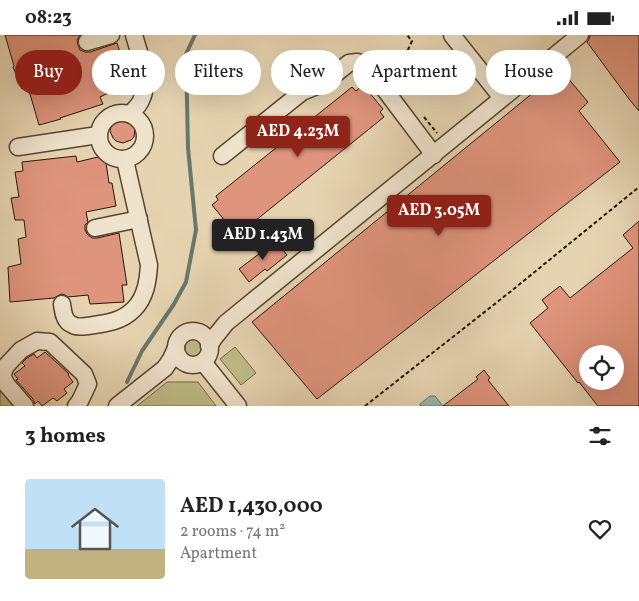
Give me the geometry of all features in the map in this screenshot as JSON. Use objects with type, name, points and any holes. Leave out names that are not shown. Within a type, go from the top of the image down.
[{"type":"lane","points":[[87,42],[111,35]]},
{"type":"lane","points":[[130,114],[143,98],[145,88],[145,78],[134,35]]},
{"type":"lane","points":[[452,35],[502,98]]},
{"type":"lane","points":[[127,406],[168,373],[196,364],[207,358],[214,338],[226,323],[434,155],[578,35]]},
{"type":"lane","points":[[222,156],[302,92],[324,83],[348,63],[357,62],[364,64],[370,70],[434,155]]},
{"type":"lane","points":[[130,114],[138,119],[146,134],[140,151],[133,157],[125,160],[109,156],[99,143],[100,127],[106,119],[113,115],[130,114]]},
{"type":"lane","points":[[18,147],[98,135]]},
{"type":"lane","points":[[62,304],[65,318],[74,326],[80,327],[114,321],[125,316],[134,308],[146,288],[149,265],[125,160]]},
{"type":"lane","points":[[95,228],[139,219]]},
{"type":"lane","points":[[117,406],[165,368],[176,349],[180,337],[186,333],[208,331],[226,323]]},
{"type":"lane","points":[[198,332],[204,335],[210,346]]},
{"type":"lane","points":[[25,406],[7,385],[2,376],[6,366],[21,350],[37,341],[50,342],[84,373],[88,384],[76,406]]},
{"type":"lane","points":[[176,349],[177,354],[184,363],[196,364],[238,406]]},
{"type":"path","points":[[407,35],[412,41],[408,50]]},
{"type":"path","points":[[424,117],[441,138]]},
{"type":"path","points":[[365,406],[639,187]]},
{"type":"shaded area","points":[[190,337],[198,337],[204,343],[204,351],[198,357],[190,357],[184,351],[184,343]]},
{"type":"shaded area","points":[[235,347],[256,373],[241,385],[220,359]]},
{"type":"shaded area","points":[[0,381],[19,406],[0,406]]},
{"type":"shaded area","points":[[167,382],[198,382],[216,406],[137,406]]},
{"type":"water","points":[[430,396],[435,396],[443,406],[420,406]]},
{"type":"building","points":[[5,35],[80,35],[77,40],[80,50],[15,50],[15,72]]},
{"type":"building","points":[[590,35],[639,35],[639,111],[587,42]]},
{"type":"building","points":[[117,43],[119,50],[96,50]]},
{"type":"building","points":[[82,51],[92,51],[92,95],[104,95],[100,97],[103,104],[39,125],[30,95],[82,95]]},
{"type":"building","points":[[571,82],[588,102],[579,111],[620,162],[317,399],[252,322],[530,95],[571,95]]},
{"type":"building","points":[[352,87],[353,95],[371,95],[383,109],[380,112],[384,117],[245,229],[243,225],[234,232],[212,205],[218,200],[216,196]]},
{"type":"building","points":[[121,118],[127,123],[133,123],[135,129],[134,137],[123,143],[116,141],[110,131],[112,123]]},
{"type":"building","points":[[76,156],[77,162],[98,157],[106,163],[109,183],[112,183],[116,206],[86,212],[88,222],[85,225],[85,230],[92,238],[119,233],[127,285],[122,285],[124,302],[90,304],[88,295],[68,297],[61,294],[54,298],[10,302],[8,267],[21,264],[18,239],[26,237],[24,220],[15,220],[11,198],[19,197],[15,172],[23,171],[22,162]]},
{"type":"building","points":[[639,221],[639,406],[598,406],[585,390],[624,390],[624,345],[579,345],[578,383],[530,323],[548,308],[542,300],[560,286],[570,298],[633,248],[623,235]]},
{"type":"building","points":[[276,241],[287,255],[249,282],[239,269]]},
{"type":"building","points":[[45,352],[69,374],[73,382],[64,389],[67,393],[57,401],[53,398],[42,406],[38,401],[35,404],[33,399],[16,380],[18,379],[14,374],[25,366],[22,363],[27,358],[34,354],[37,358]]},
{"type":"building","points":[[484,370],[490,378],[488,380],[509,406],[443,406],[478,379],[476,377]]},
{"type":"waterway","points":[[127,382],[142,351],[174,304],[186,282],[196,230],[188,148],[186,54],[195,35]]}]
